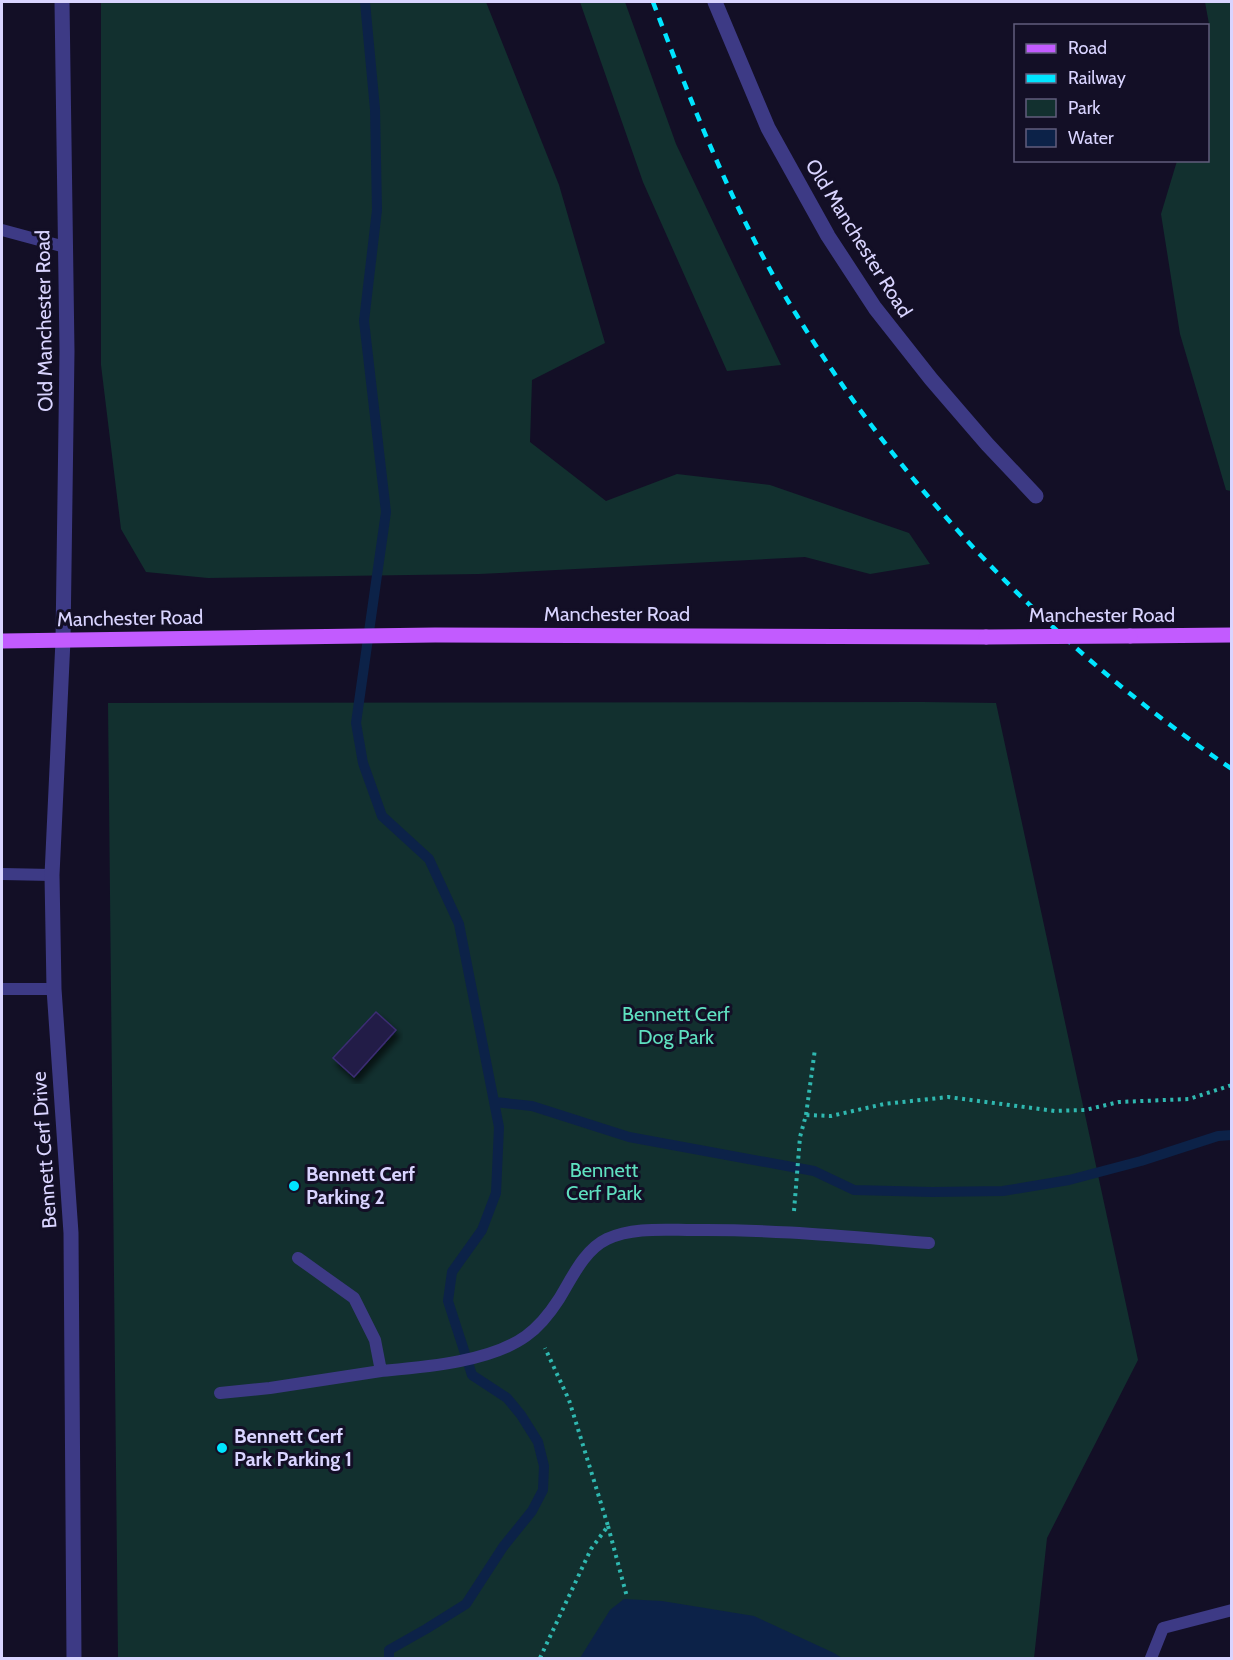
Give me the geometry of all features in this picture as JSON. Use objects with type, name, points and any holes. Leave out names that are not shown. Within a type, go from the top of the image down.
[{"type":"main road","name":"Manchester Road","points":[[2,641],[435,635],[986,637],[1232,635]]},
{"type":"street","name":"Old Manchester Road","points":[[62,2],[67,351],[63,640]]},
{"type":"street","name":"Old Manchester Road","points":[[715,2],[768,128],[828,236],[875,308],[959,411],[1036,496]]},
{"type":"street","name":"Bennett Cerf Drive","points":[[63,640],[52,875],[54,989],[71,1233],[74,1659]]},
{"type":"lane","points":[[2,230],[65,247]]},
{"type":"lane","points":[[2,874],[52,875]]},
{"type":"lane","points":[[2,989],[54,989]]},
{"type":"lane","points":[[220,1393],[440,1365],[509,1346],[526,1336],[544,1320],[578,1267],[591,1252],[605,1240],[624,1233],[649,1230],[740,1229],[929,1243]]},
{"type":"lane","points":[[298,1258],[354,1298],[375,1340],[381,1371]]},
{"type":"lane","points":[[1151,1659],[1163,1628],[1232,1610]]},
{"type":"path","points":[[791,1233],[800,1137],[806,1115],[815,1049]]},
{"type":"path","points":[[806,1115],[831,1116],[884,1104],[948,1097],[1038,1109],[1085,1110],[1119,1102],[1189,1099],[1232,1085]]},
{"type":"path","points":[[544,1320],[544,1346],[569,1400],[608,1526],[627,1598]]},
{"type":"path","points":[[540,1659],[591,1549],[608,1526]]},
{"type":"green space","points":[[101,2],[486,2],[559,185],[605,343],[532,380],[530,442],[606,501],[677,474],[770,485],[909,533],[930,564],[870,574],[805,557],[479,574],[208,578],[146,572],[121,529],[101,365]]},
{"type":"green space","points":[[580,2],[625,2],[676,144],[781,365],[727,371],[643,182]]},
{"type":"green space","points":[[1205,2],[1231,2],[1231,491],[1226,490],[1180,334],[1161,214],[1177,162],[1209,162],[1209,24]]},
{"type":"green space","name":"Bennett Cerf Park","points":[[108,703],[996,703],[1138,1360],[1047,1538],[1034,1658],[118,1658]]},
{"type":"water","points":[[624,1599],[662,1601],[754,1616],[842,1658],[580,1658],[610,1610]]},
{"type":"building","points":[[376,1012],[396,1030],[354,1077],[333,1058]]},
{"type":"waterway","points":[[365,2],[375,109],[377,210],[364,321],[386,512],[356,723],[363,763],[382,816],[429,859],[459,924],[499,1127],[496,1193],[482,1230],[452,1272],[448,1301],[472,1375],[507,1398],[521,1415],[538,1442],[544,1466],[543,1490],[532,1511],[503,1547],[466,1604],[389,1650],[389,1658]]},
{"type":"waterway","points":[[495,1102],[532,1106],[629,1137],[814,1171],[854,1190],[1003,1191],[1069,1180],[1141,1161],[1218,1136],[1232,1135]]},
{"type":"railway","points":[[653,2],[700,122],[754,240],[796,314],[839,380],[886,444],[936,506],[1046,621],[1168,723],[1232,769]]},
{"type":"place","name":"Bennett Cerf Parking 2","points":[[294,1186]]},
{"type":"place","name":"Bennett Cerf Park Parking 1","points":[[222,1448]]},
{"type":"park label","name":"Bennett Cerf Dog Park","points":[[676,1026]]}]
